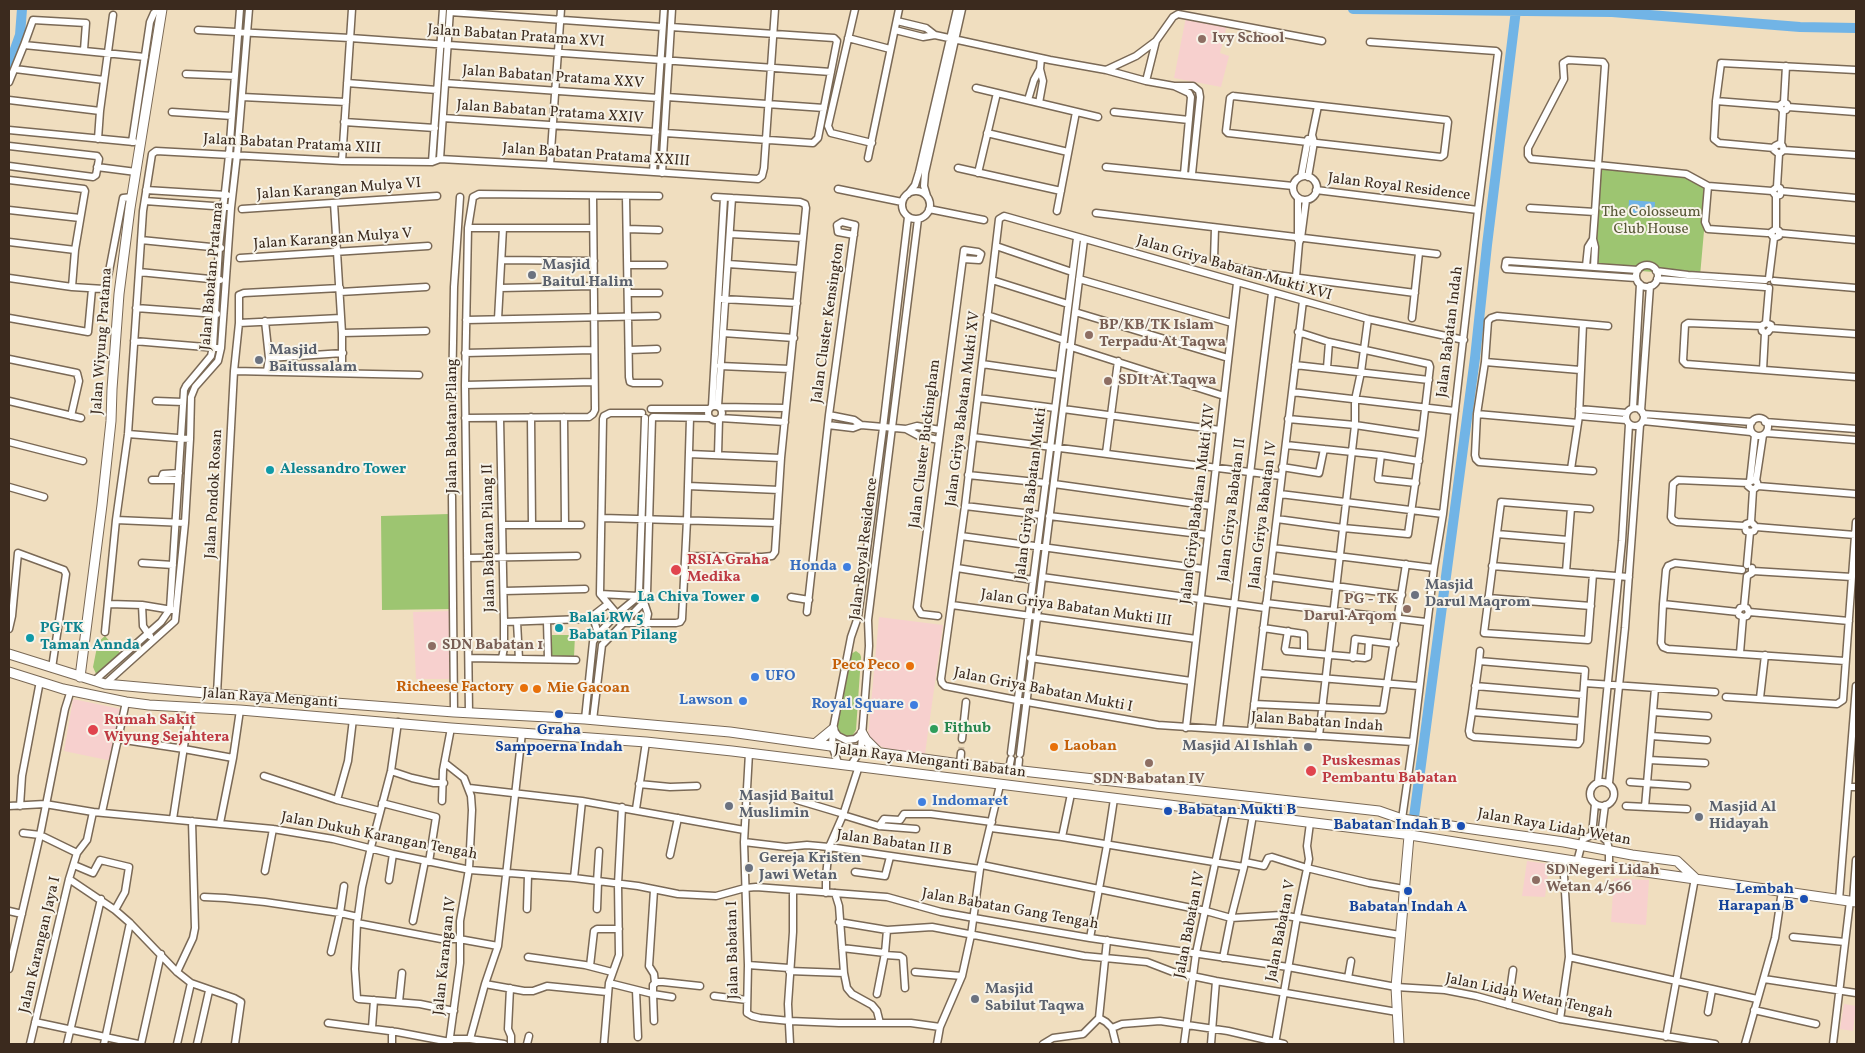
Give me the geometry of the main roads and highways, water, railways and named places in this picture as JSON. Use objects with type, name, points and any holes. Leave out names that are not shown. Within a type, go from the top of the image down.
[{"type":"main road","name":"Jalan Wiyung Pratama","points":[[80,677],[111,421],[119,294],[161,9]]},
{"type":"main road","points":[[9,654],[94,681],[166,698]]},
{"type":"main road","name":"Jalan Raya Menganti","points":[[9,672],[64,688],[126,702],[217,694],[469,713],[588,725]]},
{"type":"main road","name":"Jalan Raya Menganti","points":[[166,698],[190,707],[398,722],[451,728]]},
{"type":"main road","points":[[429,726],[430,710]]},
{"type":"main road","name":"Jalan Raya Menganti Babatan","points":[[588,725],[646,742],[854,765],[1114,799],[1134,793],[1378,811],[1402,819]]},
{"type":"main road","name":"Jalan Raya Menganti Babatan","points":[[451,728],[522,733],[588,725],[730,732],[816,743],[860,751],[1014,770],[1226,812],[1406,835]]},
{"type":"main road","points":[[816,743],[833,728]]},
{"type":"main road","points":[[862,733],[878,752]]},
{"type":"main road","points":[[1399,1044],[1396,987],[1404,889],[1406,835],[1402,819]]},
{"type":"main road","name":"Jalan Raya Lidah Wetan","points":[[1402,819],[1580,844],[1677,861],[1695,878]]},
{"type":"main road","name":"Jalan Raya Lidah Wetan","points":[[1406,835],[1577,862],[1853,901]]},
{"type":"water","points":[[1629,200],[1655,202],[1654,216],[1628,215]]},
{"type":"waterway","points":[[9,66],[20,35],[22,9]]},
{"type":"waterway","points":[[1353,9],[1612,12],[1800,27],[1856,28]]},
{"type":"waterway","points":[[1414,817],[1475,358],[1516,10]]},
{"type":"tunnel","points":[[961,753],[962,739]]},
{"type":"place","name":"Ivy School","points":[[1202,39]]},
{"type":"place","name":"Masjid Baitul Halim","points":[[532,275]]},
{"type":"place","name":"BP/KB/TK Islam Terpadu At Taqwa","points":[[1089,335]]},
{"type":"place","name":"Masjid Baitussalam","points":[[259,360]]},
{"type":"place","name":"SDIt At Taqwa","points":[[1108,381]]},
{"type":"place","name":"Alessandro Tower","points":[[270,470]]},
{"type":"place","name":"Honda","points":[[847,567]]},
{"type":"place","name":"RSIA Graha Medika","points":[[676,570]]},
{"type":"place","name":"Masjid Darul Maqrom","points":[[1415,595]]},
{"type":"place","name":"La Chiva Tower","points":[[755,598]]},
{"type":"place","name":"PG - TK Darul Arqom","points":[[1407,609]]},
{"type":"place","name":"Balai RW 5 Babatan Pilang","points":[[559,628]]},
{"type":"place","name":"PG TK Taman Annda","points":[[30,638]]},
{"type":"place","name":"SDN Babatan 1","points":[[432,646]]},
{"type":"place","name":"Peco Peco","points":[[910,666]]},
{"type":"place","name":"UFO","points":[[755,677]]},
{"type":"place","name":"Richeese Factory","points":[[524,688]]},
{"type":"place","name":"Mie Gacoan","points":[[537,689]]},
{"type":"place","name":"Lawson","points":[[743,701]]},
{"type":"place","name":"Royal Square","points":[[914,705]]},
{"type":"place","name":"Graha Sampoerna Indah","points":[[559,714]]},
{"type":"place","name":"Fithub","points":[[934,729]]},
{"type":"place","name":"Rumah Sakit Wiyung Sejahtera","points":[[93,730]]},
{"type":"place","name":"Laoban","points":[[1054,747]]},
{"type":"place","name":"Masjid Al Ishlah","points":[[1308,747]]},
{"type":"place","name":"SDN Babatan IV","points":[[1149,763]]},
{"type":"place","name":"Puskesmas Pembantu Babatan","points":[[1311,771]]},
{"type":"place","name":"Indomaret","points":[[922,802]]},
{"type":"place","name":"Masjid Baitul Muslimin","points":[[729,806]]},
{"type":"place","name":"Babatan Mukti B","points":[[1168,811]]},
{"type":"place","name":"Masjid Al Hidayah","points":[[1699,817]]},
{"type":"place","name":"Babatan Indah B","points":[[1461,826]]},
{"type":"place","name":"Gereja Kristen Jawi Wetan","points":[[749,868]]},
{"type":"place","name":"SD Negeri Lidah Wetan 4/566","points":[[1536,880]]},
{"type":"place","name":"Babatan Indah A","points":[[1408,891]]},
{"type":"place","name":"Lembah Harapan B","points":[[1804,899]]},
{"type":"place","name":"Masjid Sabilut Taqwa","points":[[975,999]]},
{"type":"park label","name":"The Colosseum Club House","points":[[1651,222]]}]
